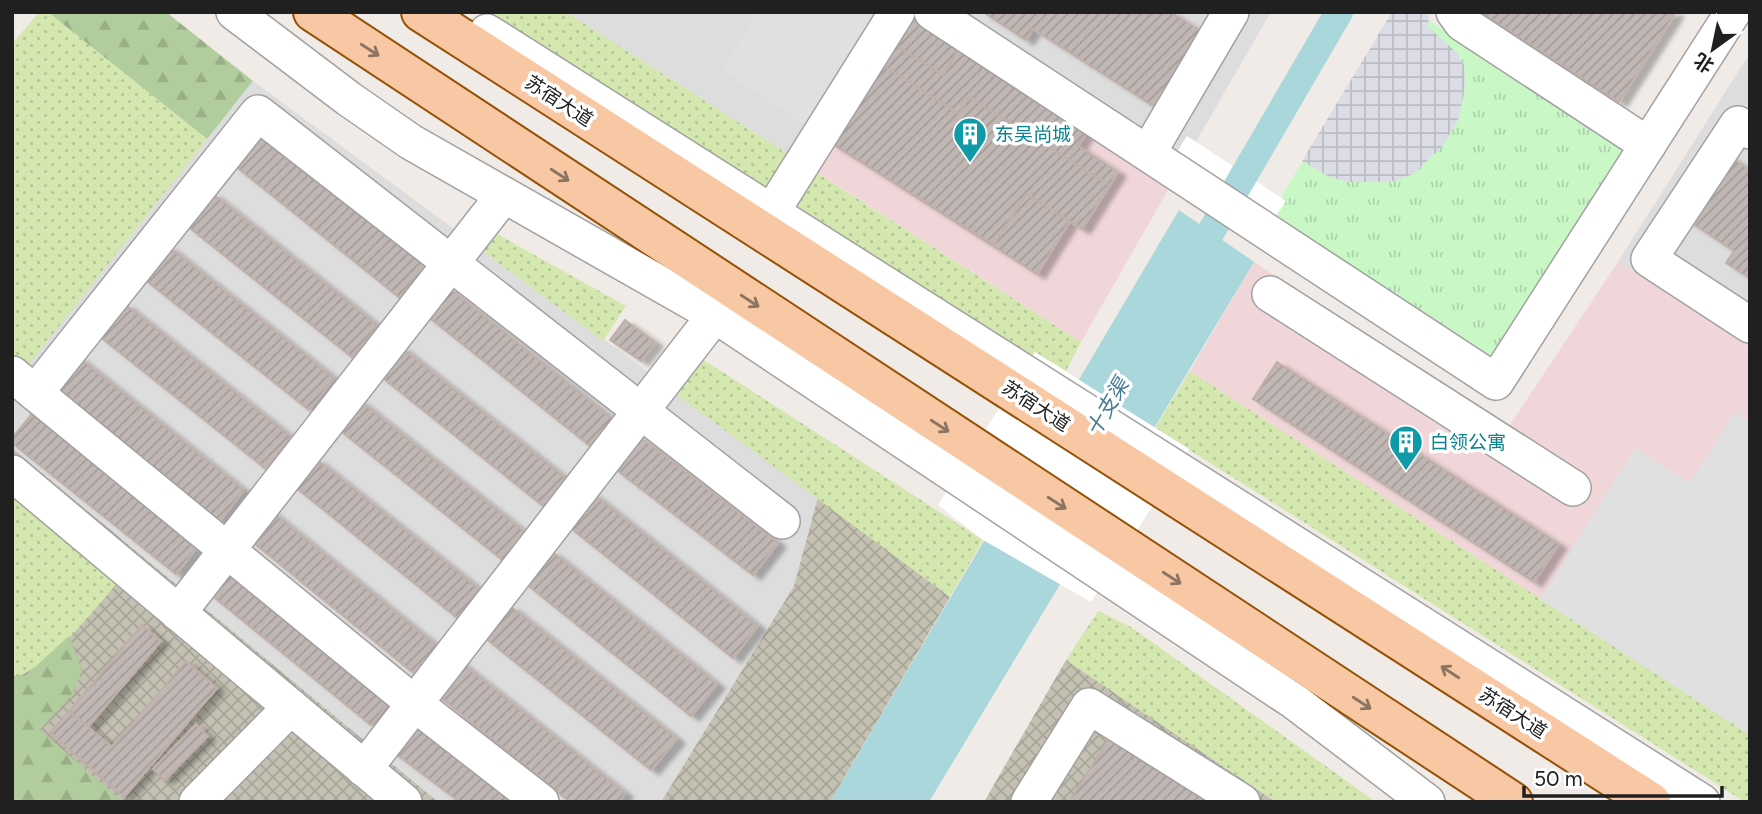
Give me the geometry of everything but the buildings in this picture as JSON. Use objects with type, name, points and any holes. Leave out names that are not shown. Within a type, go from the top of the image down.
[{"type":"main road","points":[[313,12],[997,484],[1103,553],[1513,802]]},
{"type":"main road","name":"苏宿大道","points":[[421,12],[766,221],[1154,467],[1651,802]]},
{"type":"lane","points":[[234,12],[401,135],[715,315],[997,484]]},
{"type":"lane","points":[[456,12],[766,221],[897,12]]},
{"type":"lane","points":[[932,12],[1496,382],[1733,12]]},
{"type":"lane","points":[[1147,153],[1231,12]]},
{"type":"lane","points":[[1454,12],[1462,23],[1648,145]]},
{"type":"lane","points":[[541,802],[415,704],[24,384],[258,113],[782,521]]},
{"type":"lane","points":[[1750,131],[1738,124],[1649,259],[1750,325]]},
{"type":"lane","points":[[178,612],[504,195]]},
{"type":"lane","points":[[1270,293],[1573,488]]},
{"type":"lane","points":[[364,769],[715,315]]},
{"type":"lane","points":[[1459,415],[1485,375]]},
{"type":"lane","points":[[1154,467],[1702,802]]},
{"type":"lane","points":[[12,473],[404,802]]},
{"type":"lane","points":[[1103,553],[1427,802]]},
{"type":"lane","points":[[1029,802],[1089,706],[1242,802]]},
{"type":"lane","points":[[197,802],[291,707]]},
{"type":"shaded area","points":[[566,12],[907,12],[808,167]]},
{"type":"shaded area","points":[[758,12],[876,12],[805,124],[721,70]]},
{"type":"shaded area","points":[[909,12],[1271,12],[1172,183]]},
{"type":"shaded area","points":[[909,12],[1172,183],[1081,342],[809,167]]},
{"type":"shaded area","points":[[1392,12],[1429,12],[1428,27],[1457,53],[1464,65],[1465,86],[1459,118],[1441,148],[1413,174],[1394,181],[1373,182],[1349,182],[1330,177],[1302,161]]},
{"type":"shaded area","points":[[1750,53],[1750,347],[1618,262]]},
{"type":"shaded area","points":[[253,81],[818,497],[794,586],[661,802],[167,802],[289,678],[12,448],[12,384]]},
{"type":"shaded area","points":[[1254,262],[1508,428],[1618,262],[1750,347],[1750,735],[1190,371]]},
{"type":"shaded area","points":[[1736,411],[1750,421],[1750,735],[1540,599],[1635,448],[1690,482]]},
{"type":"shaded area","points":[[12,448],[289,678],[438,802],[12,802]]},
{"type":"shaded area","points":[[818,497],[950,597],[830,802],[661,802],[794,586]]},
{"type":"shaded area","points":[[1066,660],[1276,802],[984,802]]},
{"type":"green space","points":[[39,12],[48,12],[207,139],[25,369],[12,359],[12,44]]},
{"type":"green space","points":[[48,12],[166,12],[253,81],[207,139]]},
{"type":"green space","points":[[484,12],[566,12],[1081,342],[1066,371],[1035,352],[1028,364]]},
{"type":"green space","points":[[1392,12],[1416,12],[1629,152],[1492,360],[1272,212]]},
{"type":"green space","points":[[488,229],[626,306],[603,341],[476,246]]},
{"type":"green space","points":[[696,355],[983,540],[950,597],[669,389]]},
{"type":"green space","points":[[1190,371],[1750,735],[1750,802],[1745,802],[1155,428]]},
{"type":"green space","points":[[12,492],[120,580],[55,652],[40,665],[12,676]]},
{"type":"green space","points":[[1098,611],[1131,627],[1376,802],[1276,802],[1066,660]]},
{"type":"green space","points":[[69,636],[82,671],[73,693],[40,730],[123,802],[12,802],[12,676],[25,676]]},
{"type":"water","points":[[1179,210],[1254,262],[929,802],[830,802]]},
{"type":"pier","points":[[1187,136],[1286,201],[1261,238],[1163,174]]},
{"type":"pier","points":[[1035,352],[1189,449],[1091,602],[983,540],[938,505]]},
{"type":"waterway","name":"十支渠","points":[[1191,266],[1339,12]]},
{"type":"place","name":"东吴尚城","points":[[970,164]]},
{"type":"place","name":"白领公寓","points":[[1406,472]]}]
